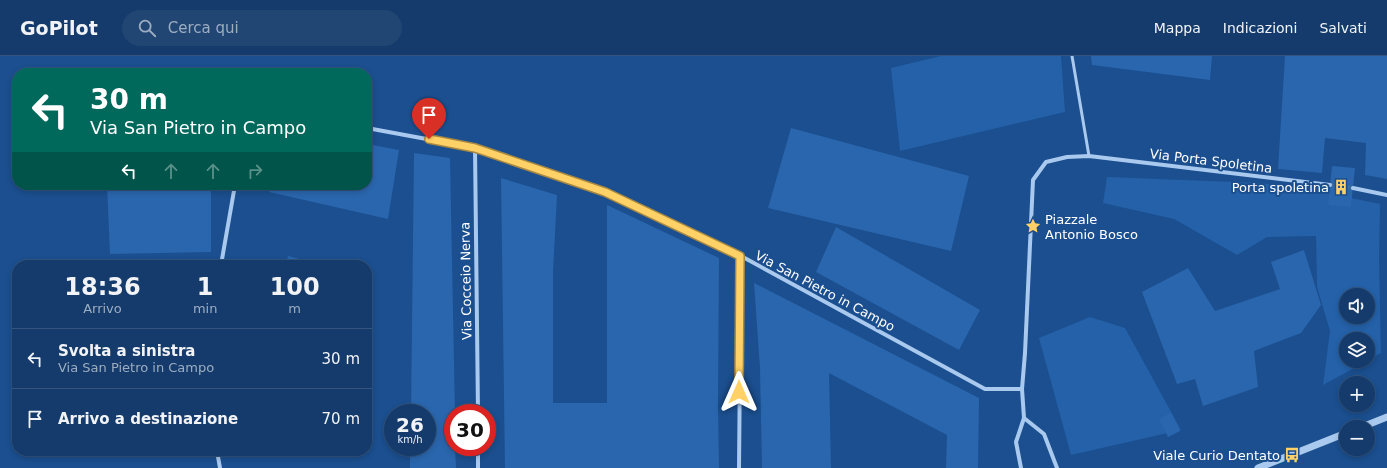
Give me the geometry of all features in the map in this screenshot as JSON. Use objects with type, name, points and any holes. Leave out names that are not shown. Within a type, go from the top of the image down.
[{"type":"street","name":"Via San Pietro in Campo","points":[[372,129],[475,148],[605,192],[740,256],[985,388],[1022,389]]},
{"type":"street","name":"Via Cocceio Nerva","points":[[475,148],[478,404]]},
{"type":"street","name":"Via Porta Spoletina","points":[[1089,156],[1330,186]]},
{"type":"street","points":[[1021,468],[1016,442],[1024,418],[1022,389],[1025,354],[1032,180],[1046,162],[1067,157],[1089,156]]},
{"type":"street","points":[[1353,188],[1387,195]]},
{"type":"street","points":[[223,260],[234,190]]},
{"type":"street","points":[[739,468],[740,256]]},
{"type":"street","points":[[1375,422],[1387,417]]},
{"type":"street","points":[[1024,418],[1044,434],[1057,468]]},
{"type":"street","points":[[1258,468],[1339,436]]},
{"type":"street","points":[[218,456],[220,468]]},
{"type":"street","points":[[478,456],[478,468]]},
{"type":"lane","points":[[1072,56],[1089,156]]},
{"type":"shaded area","points":[[941,56],[1061,56],[1065,112],[900,151],[891,68]]},
{"type":"shaded area","points":[[1107,177],[1261,183],[1327,193],[1380,204],[1379,260],[1381,353],[1375,356],[1375,332],[1339,332],[1339,368],[1354,368],[1323,385],[1330,331],[1317,287],[1316,236],[1267,237],[1237,255],[1174,219],[1103,203]]},
{"type":"shaded area","points":[[1090,317],[1125,328],[1181,430],[1071,455],[1039,338]]},
{"type":"building","points":[[1091,56],[1212,56],[1210,80],[1092,65]]},
{"type":"building","points":[[1285,56],[1387,56],[1387,179],[1365,175],[1366,143],[1325,138],[1322,173],[1278,169]]},
{"type":"building","points":[[791,128],[969,176],[951,251],[768,208]]},
{"type":"building","points":[[372,145],[399,150],[388,219],[269,192],[269,190],[372,190]]},
{"type":"building","points":[[414,153],[450,158],[455,404],[444,404],[444,456],[455,456],[456,468],[410,468],[410,456],[436,456],[436,404],[411,404]]},
{"type":"building","name":"Porta spoletina","points":[[1332,166],[1355,168],[1351,207],[1328,205]]},
{"type":"building","points":[[501,178],[557,195],[553,272],[553,403],[607,403],[607,205],[719,258],[719,468],[505,468]]},
{"type":"building","points":[[107,190],[211,190],[211,252],[110,254]]},
{"type":"building","points":[[836,227],[980,310],[959,350],[816,272]]},
{"type":"building","points":[[1304,250],[1321,305],[1301,333],[1254,351],[1258,387],[1203,406],[1195,379],[1177,384],[1142,292],[1188,268],[1215,311],[1280,289],[1271,262]]},
{"type":"building","points":[[288,256],[304,260],[287,260]]},
{"type":"building","points":[[754,283],[979,398],[978,468],[946,468],[947,435],[829,373],[831,468],[762,468],[760,368]]},
{"type":"building","points":[[1171,413],[1180,431],[1168,437],[1159,419]]},
{"type":"tunnel","points":[[1330,185],[1353,188]]},
{"type":"place","name":"Porta spoletina","points":[[1341,187]]},
{"type":"place","name":"Piazzale Antonio Bosco","points":[[1033,226]]},
{"type":"place","name":"Viale Curio Dentato","points":[[1292,455]]},
{"type":"route","points":[[429,139],[475,148],[605,192],[740,256],[739,392]]}]
